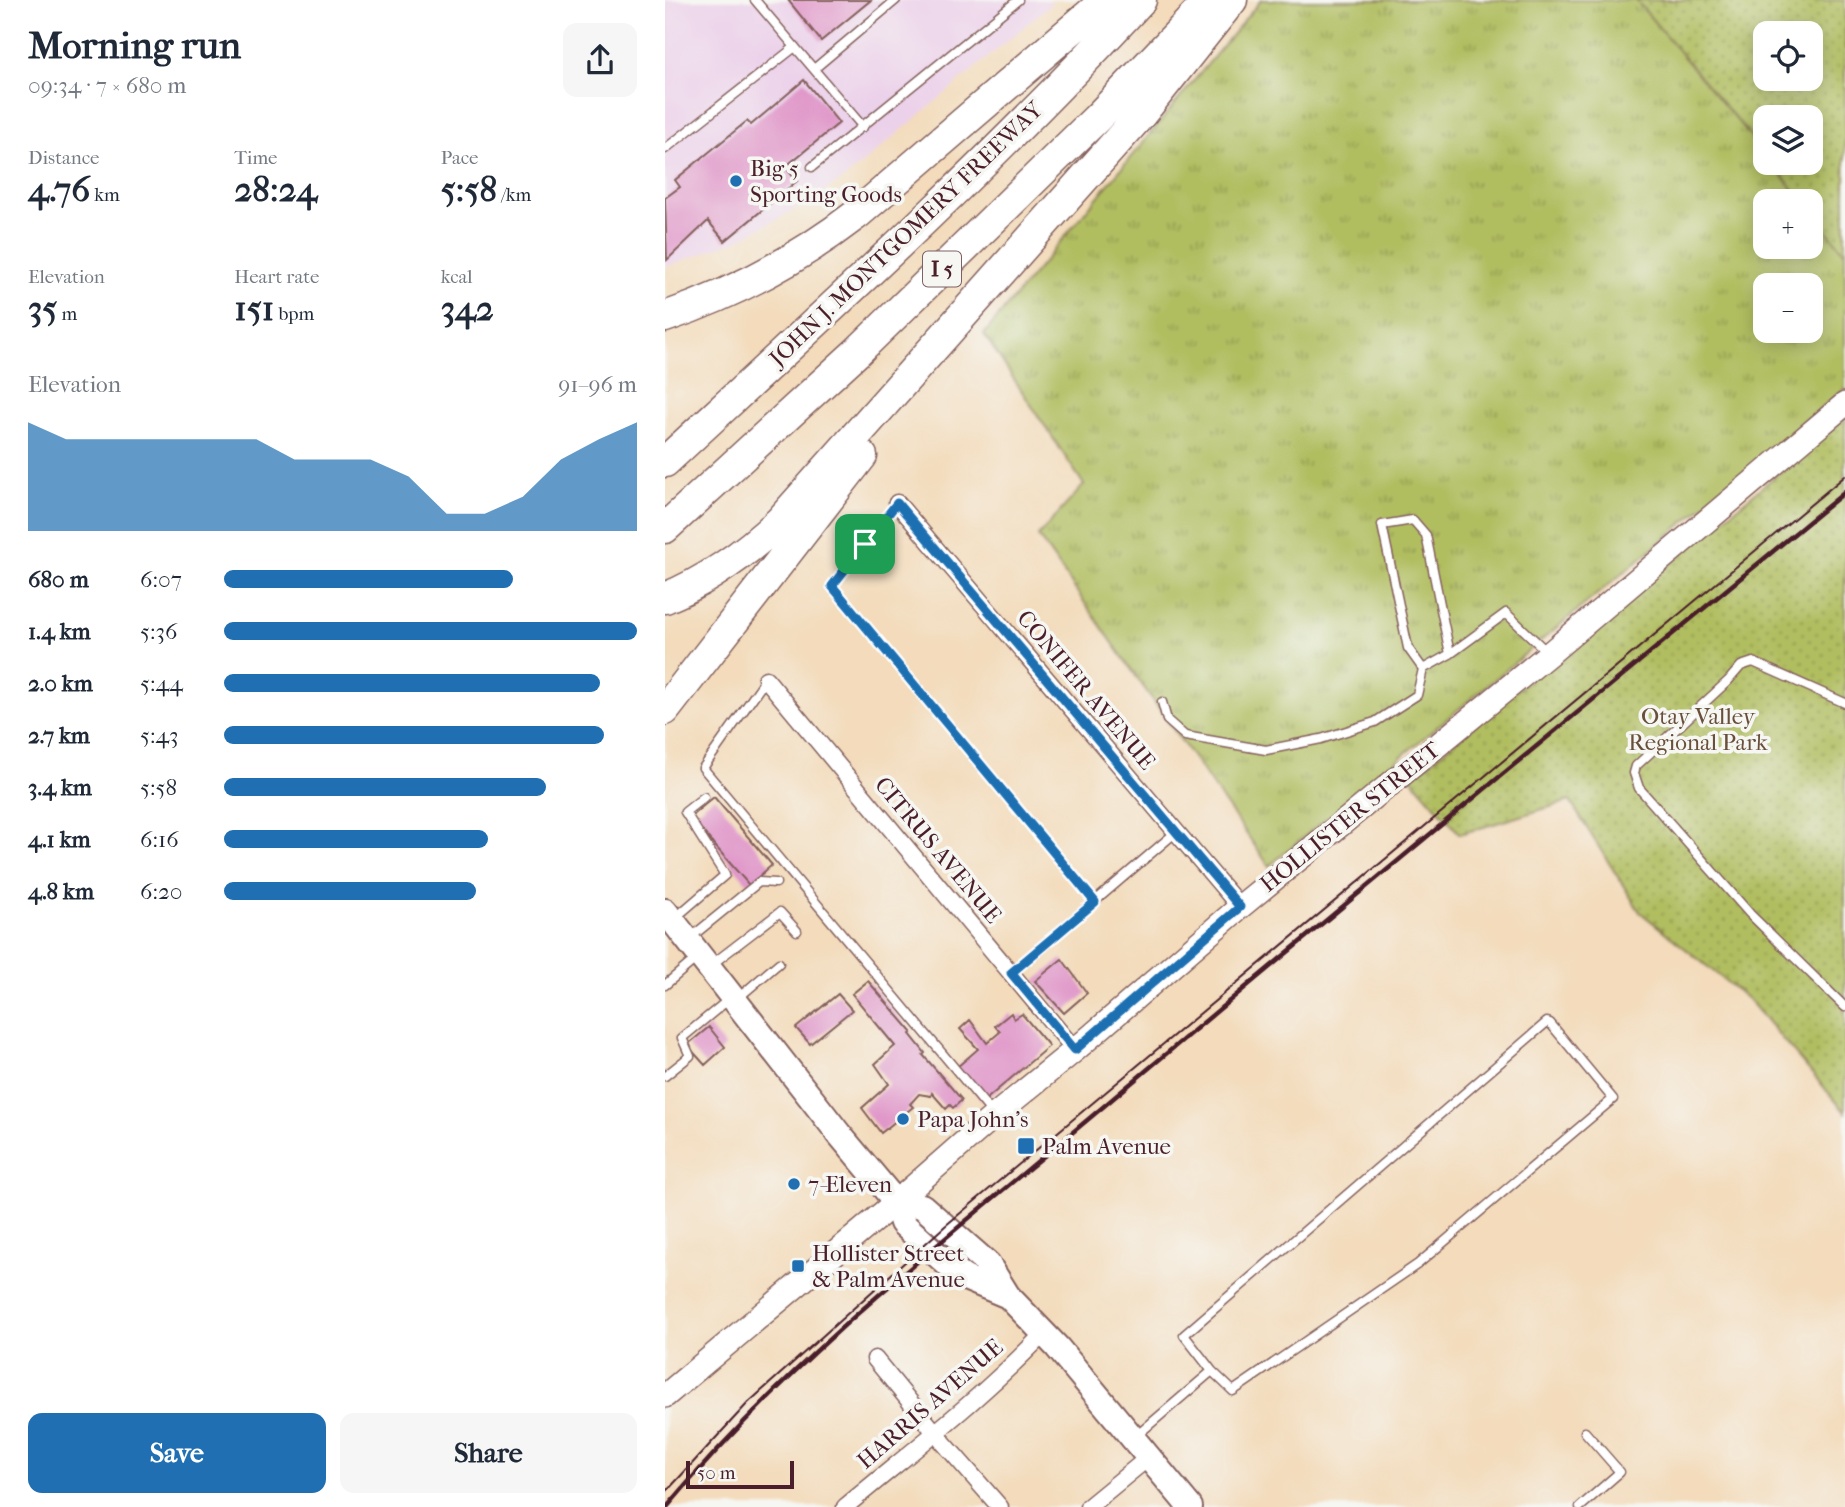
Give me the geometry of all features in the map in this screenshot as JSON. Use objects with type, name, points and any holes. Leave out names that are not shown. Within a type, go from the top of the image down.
[{"type":"highway","points":[[665,317],[728,293],[823,241],[1106,0]]},
{"type":"highway","name":"JOHN J. MONTGOMERY FREEWAY","points":[[665,462],[908,236],[1042,105],[1141,0]]},
{"type":"highway","name":"I 5","points":[[665,528],[876,334],[1098,117],[1210,0]]},
{"type":"highway","points":[[665,598],[714,572],[780,521],[1143,112],[1232,0]]},
{"type":"highway","points":[[665,710],[882,429],[897,388]]},
{"type":"main road","name":"HOLLISTER STREET","points":[[665,1396],[1240,907],[1549,654],[1845,404]]},
{"type":"main road","points":[[669,916],[839,1134],[896,1202],[926,1209],[988,1265],[1008,1296],[1044,1333],[1190,1507]]},
{"type":"street","name":"CONIFER AVENUE","points":[[897,503],[1240,907]]},
{"type":"street","name":"CITRUS AVENUE","points":[[766,679],[1075,1050]]},
{"type":"street","name":"HARRIS AVENUE","points":[[845,1507],[935,1432],[1023,1355],[1044,1333]]},
{"type":"street","points":[[875,1359],[1000,1507]]},
{"type":"street","points":[[1088,1507],[1141,1448]]},
{"type":"lane","points":[[755,0],[863,127]]},
{"type":"lane","points":[[814,69],[896,0]]},
{"type":"lane","points":[[812,167],[1018,0]]},
{"type":"lane","points":[[665,149],[795,47]]},
{"type":"lane","points":[[897,503],[832,586],[1095,902]]},
{"type":"lane","points":[[1423,669],[1408,648],[1382,525],[1413,520],[1426,535],[1450,654]]},
{"type":"lane","points":[[1162,702],[1167,720],[1185,736],[1266,750],[1321,740],[1375,722],[1417,695],[1423,669],[1450,654],[1506,613],[1549,654]]},
{"type":"lane","points":[[1845,703],[1753,662],[1741,666],[1636,766],[1634,773],[1639,788],[1750,914],[1845,1007]]},
{"type":"lane","points":[[766,679],[703,768],[994,1115]]},
{"type":"lane","points":[[669,916],[725,875],[685,812],[704,797]]},
{"type":"lane","points":[[1011,973],[1176,832]]},
{"type":"lane","points":[[665,985],[699,954],[759,882],[776,883]]},
{"type":"lane","points":[[699,954],[780,912],[797,931]]},
{"type":"lane","points":[[665,1076],[690,1056],[681,1038],[779,963]]},
{"type":"lane","points":[[1547,1022],[1613,1097],[1418,1264],[1246,1383],[1233,1391],[1212,1371],[1184,1335],[1547,1022]]},
{"type":"lane","points":[[1141,1448],[1212,1371]]},
{"type":"lane","points":[[1580,1507],[1620,1472],[1584,1432]]},
{"type":"shaded area","points":[[665,0],[1049,0],[1052,3],[845,178],[738,240],[665,267]]},
{"type":"green space","points":[[1261,0],[1636,0],[1753,140],[1753,175],[1782,175],[1793,189],[1753,189],[1753,259],[1823,259],[1823,226],[1845,253],[1845,389],[1269,866],[1038,536],[1084,485],[984,334]]},
{"type":"green space","points":[[1636,0],[1845,0],[1845,253],[1823,226],[1823,189],[1793,189],[1782,175],[1823,175],[1823,105],[1753,105],[1753,140]]},
{"type":"green space","name":"Otay Valley Regional Park","points":[[1845,418],[1845,1112],[1749,1000],[1640,912],[1570,801],[1460,834],[1411,778]]},
{"type":"building","points":[[788,0],[871,0],[821,41]]},
{"type":"building","points":[[804,80],[839,123],[785,167],[797,181],[725,241],[708,221],[667,260],[665,198],[680,187],[675,180],[747,121],[751,125]]},
{"type":"building","points":[[714,797],[772,865],[749,885],[690,817]]},
{"type":"building","points":[[1062,959],[1087,993],[1064,1013],[1035,981]]},
{"type":"building","points":[[868,981],[912,1032],[910,1034],[925,1053],[923,1055],[962,1100],[953,1108],[950,1105],[946,1109],[932,1093],[931,1096],[919,1094],[910,1104],[913,1107],[881,1133],[862,1108],[889,1084],[875,1064],[895,1046],[852,994]]},
{"type":"building","points":[[838,994],[852,1010],[810,1044],[796,1028]]},
{"type":"building","points":[[1011,1013],[1014,1019],[1022,1014],[1049,1046],[983,1102],[956,1068],[978,1049],[960,1029],[970,1020],[987,1043],[1000,1032],[995,1026]]},
{"type":"building","points":[[709,1027],[725,1047],[705,1065],[687,1045]]},
{"type":"tram line","points":[[665,1493],[748,1403],[945,1226],[1845,476]]},
{"type":"railway","points":[[667,1507],[769,1396],[879,1294],[1845,492]]},
{"type":"place","name":"Big 5 Sporting Goods","points":[[736,181]]},
{"type":"place","name":"Papa John's","points":[[903,1119]]},
{"type":"place","name":"Palm Avenue","points":[[1026,1146]]},
{"type":"place","name":"7-Eleven","points":[[794,1184]]},
{"type":"place","name":"Hollister Street & Palm Avenue","points":[[798,1266]]},
{"type":"route","points":[[897,503],[1240,907],[1075,1050],[1011,973],[1095,902],[832,586],[865,544],[897,503]]}]
